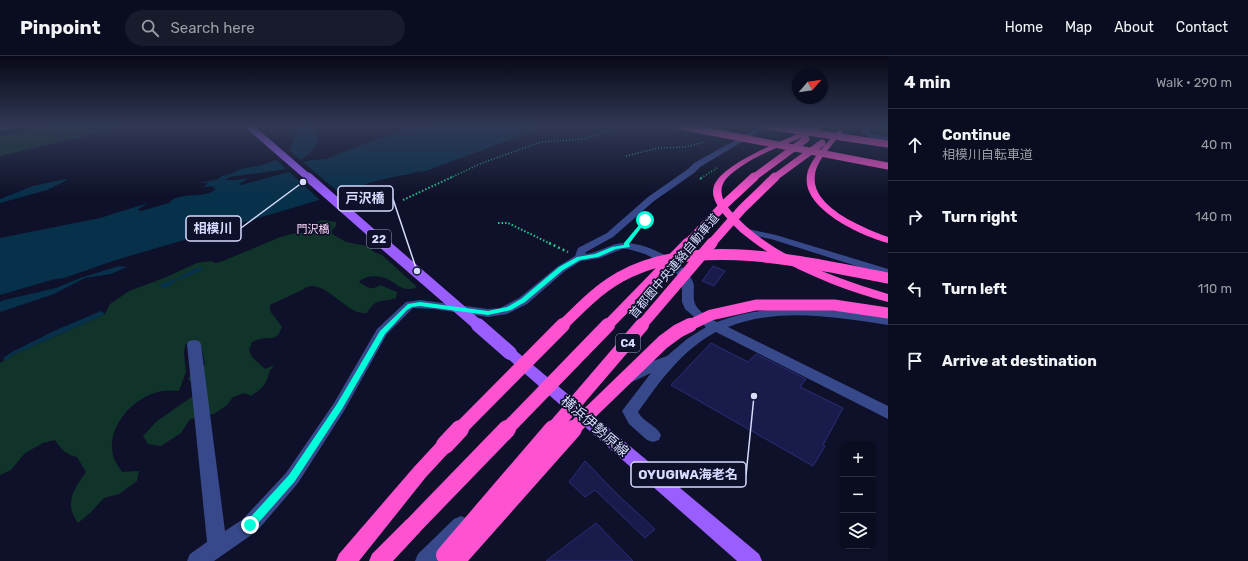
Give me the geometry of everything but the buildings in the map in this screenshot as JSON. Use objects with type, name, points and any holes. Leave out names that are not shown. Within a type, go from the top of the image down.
[{"type":"highway","points":[[771,150],[735,168],[721,181],[717,191],[718,197],[728,214],[744,231],[770,248],[808,268],[833,279],[888,298]]},
{"type":"highway","name":"首都圏中央連絡自動車道","points":[[379,561],[726,203],[759,173],[782,156],[795,150]]},
{"type":"highway","points":[[803,150],[888,166]]},
{"type":"highway","name":"首都圏中央連絡自動車道","points":[[447,559],[696,260],[742,209],[774,178],[810,150]]},
{"type":"highway","points":[[826,150],[812,173],[811,185],[813,191],[824,206],[834,213],[864,230],[888,240]]},
{"type":"highway","points":[[346,561],[445,444],[583,304],[599,291],[626,274],[641,267],[675,257],[714,254],[786,260],[888,278]]},
{"type":"highway","points":[[447,559],[567,434],[639,364],[663,342],[678,331],[711,315],[764,305],[834,305],[888,313]]},
{"type":"main road","name":"横浜伊勢原線","points":[[276,150],[752,561]]},
{"type":"street","points":[[580,258],[582,250],[610,235],[650,199],[695,168],[697,164],[723,150]]},
{"type":"street","points":[[744,231],[773,237],[888,273]]},
{"type":"street","points":[[197,561],[250,525],[292,478],[340,407],[382,332],[410,305],[420,304],[488,313],[503,311],[523,301],[561,269],[580,258],[596,256],[614,248],[628,246],[649,252],[673,264],[682,273],[688,283],[688,302],[691,309],[702,319],[888,413]]},
{"type":"street","points":[[652,435],[634,420],[630,411],[671,360],[694,341],[717,327],[747,318],[808,312],[888,321]]},
{"type":"street","points":[[194,344],[217,547]]},
{"type":"street","points":[[425,561],[500,485],[596,402],[644,370],[671,360]]},
{"type":"path","points":[[403,200],[482,163],[518,150]]},
{"type":"path","points":[[626,156],[652,150]]},
{"type":"path","points":[[696,181],[722,165]]},
{"type":"path","points":[[628,246],[626,244],[645,220]]},
{"type":"path","points":[[498,223],[508,223],[580,258]]},
{"type":"green space","points":[[0,150],[27,150],[0,156]]},
{"type":"green space","points":[[322,220],[336,222],[336,226],[332,230],[332,234],[346,242],[367,246],[374,252],[382,255],[417,287],[406,289],[387,279],[374,276],[362,279],[359,282],[370,288],[380,285],[397,292],[396,298],[376,303],[367,313],[359,312],[350,308],[326,291],[318,287],[310,286],[270,305],[270,311],[282,327],[280,332],[274,338],[260,339],[252,342],[249,350],[252,357],[265,369],[275,365],[272,367],[263,386],[251,396],[245,393],[233,397],[227,405],[214,414],[190,419],[181,433],[161,446],[148,444],[143,436],[157,421],[196,394],[197,388],[188,379],[193,372],[202,369],[205,364],[201,344],[194,340],[185,345],[184,353],[186,372],[179,391],[160,391],[144,397],[127,411],[115,430],[112,440],[112,450],[115,461],[122,472],[139,471],[137,481],[119,494],[104,498],[78,523],[74,516],[71,503],[74,491],[86,472],[77,457],[64,451],[55,440],[43,443],[25,453],[11,470],[0,475],[0,363],[15,354],[105,314],[110,304],[129,291],[164,278],[197,263],[211,261],[216,263],[278,238],[291,234],[315,231],[317,227],[316,222]]},
{"type":"water","points":[[290,150],[312,150],[299,161],[302,162],[326,159],[350,150],[483,150],[423,172],[416,172],[374,182],[343,193],[116,260],[64,278],[55,279],[0,295],[0,238],[100,218],[148,203],[137,210],[141,211],[169,203],[179,197],[206,194],[216,189],[212,188],[216,186],[204,187],[208,183],[200,183],[218,179],[241,169],[263,165],[289,155]],"holes":[[[287,169],[289,172],[241,185],[239,184],[249,178],[225,180],[230,177]]]},
{"type":"water","points":[[65,179],[67,180],[47,190],[0,203],[0,199],[33,186]]},
{"type":"water","points":[[119,266],[127,267],[111,274],[85,278],[54,294],[0,312],[0,302],[4,300],[56,288],[80,278]]},
{"type":"water","points":[[202,267],[202,270],[168,286],[161,287],[160,285],[178,278],[192,270]]},
{"type":"water","points":[[101,311],[105,314],[15,354],[5,361],[3,358],[54,331]]},
{"type":"pier","points":[[289,150],[342,195],[321,201],[274,158],[287,153]]},
{"type":"place","name":"相模川","points":[[303,182]]},
{"type":"place","name":"戸沢橋","points":[[417,271]]},
{"type":"place","name":"OYUGIWA海老名","points":[[754,396]]},
{"type":"district","name":"門沢橋","points":[[313,229]]},
{"type":"route","points":[[250,525],[292,478],[313,448],[340,407],[382,332],[410,305],[434,305],[488,313],[503,311],[523,301],[561,269],[579,258],[596,256],[610,249],[628,246],[626,244],[645,220]]}]
